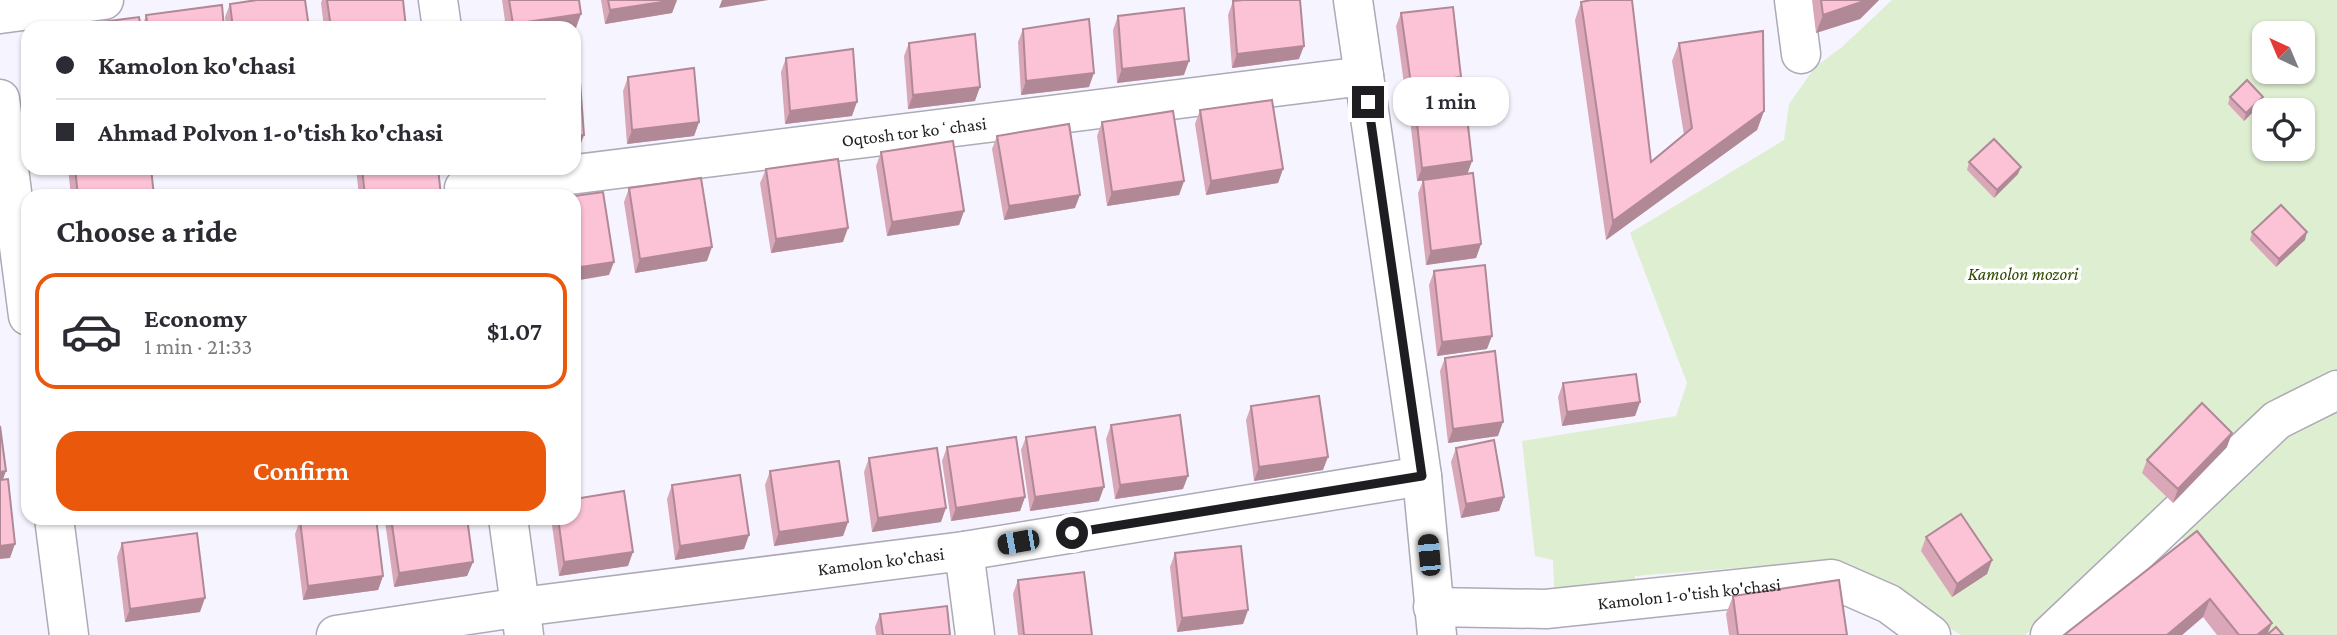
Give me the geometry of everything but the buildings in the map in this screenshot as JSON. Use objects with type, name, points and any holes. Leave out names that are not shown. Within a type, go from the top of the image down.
[{"type":"street","points":[[0,15],[104,0]]},
{"type":"street","points":[[438,0],[441,21]]},
{"type":"street","points":[[1353,0],[1422,476],[1435,621]]},
{"type":"street","points":[[1794,0],[1801,54]]},
{"type":"street","name":"Oqtosh tor koʻchasi","points":[[581,170],[1364,76]]},
{"type":"street","points":[[0,99],[21,262]]},
{"type":"street","name":"Oqtosh tor koʻchasi","points":[[463,184],[538,175]]},
{"type":"street","points":[[2050,635],[2277,420],[2337,390]]},
{"type":"street","name":"Kamolon ko'chasi","points":[[336,635],[522,621],[1422,476]]},
{"type":"street","points":[[55,525],[69,635]]},
{"type":"street","points":[[510,525],[522,621]]},
{"type":"street","points":[[964,551],[975,635]]},
{"type":"street","name":"Kamolon 1-o'tish ko'chasi","points":[[1435,621],[1832,579],[1889,604],[1931,635]]},
{"type":"green space","name":"Kamolon mozori","points":[[1892,0],[2337,0],[2337,635],[2268,635],[2167,522],[2073,594],[2025,635],[1961,635],[1836,560],[1635,576],[1635,600],[1555,607],[1553,560],[1535,556],[1522,441],[1676,416],[1687,383],[1630,233],[1784,140],[1789,104],[1815,67],[1842,47]]},
{"type":"route","points":[[1072,533],[1422,476],[1368,102]]}]
